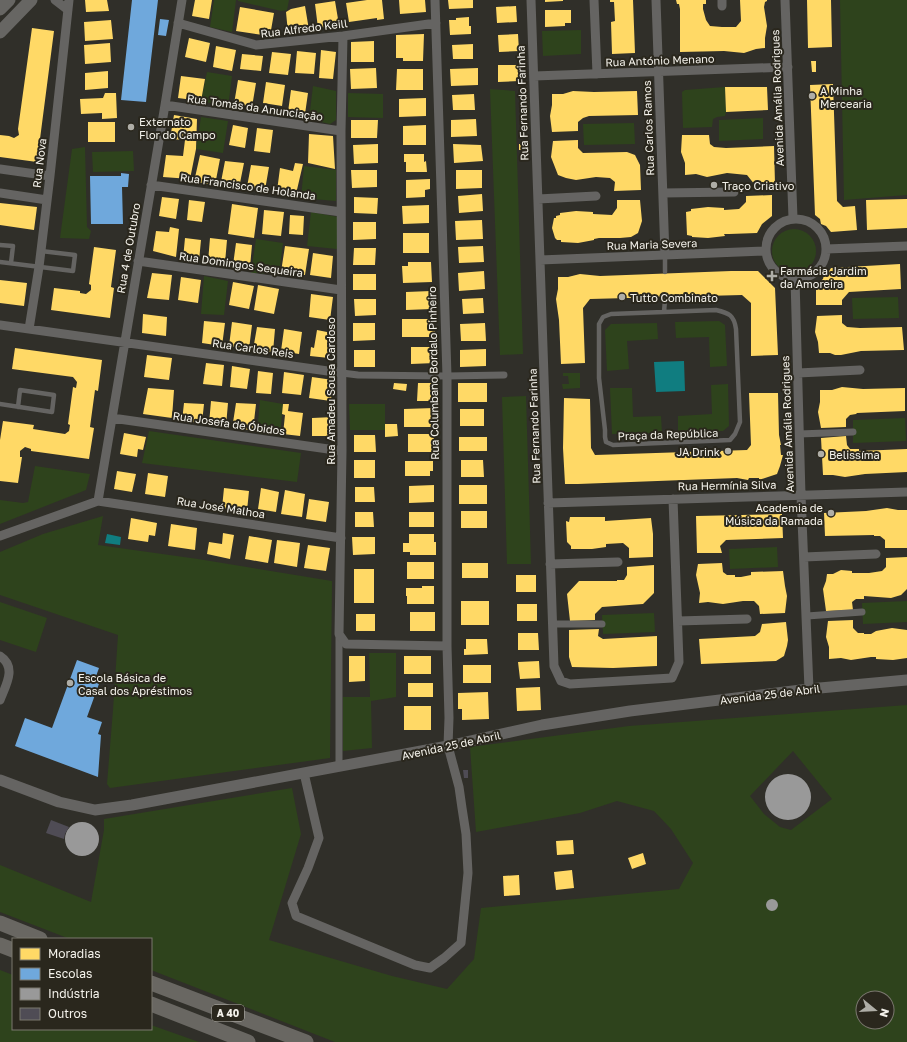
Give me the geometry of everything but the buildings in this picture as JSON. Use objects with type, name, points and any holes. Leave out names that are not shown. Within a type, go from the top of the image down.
[{"type":"highway","points":[[0,923],[38,938]]},
{"type":"highway","points":[[0,945],[12,950]]},
{"type":"highway","name":"A 40","points":[[152,983],[306,1042]]},
{"type":"highway","name":"A 40","points":[[152,1004],[248,1042]]},
{"type":"main road","points":[[0,9],[9,0]]},
{"type":"main road","points":[[0,32],[31,0]]},
{"type":"street","points":[[55,0],[68,3]]},
{"type":"street","name":"Rua 4 de Outubro","points":[[98,501],[182,0]]},
{"type":"street","name":"Rua Columbano Bordalo Pinheiro","points":[[304,773],[318,838],[308,868],[292,904],[296,916],[415,965],[430,968],[461,943],[468,873],[466,834],[459,787],[448,746],[447,376],[435,0]]},
{"type":"street","name":"Rua Fernando Farinha","points":[[531,0],[552,624],[554,666],[561,681],[570,684],[672,678],[679,662],[674,498]]},
{"type":"street","points":[[594,0],[597,74]]},
{"type":"street","name":"Rua Carlos Ramos","points":[[656,0],[665,255]]},
{"type":"street","name":"Avenida Amália Rodrigues","points":[[785,0],[794,218]]},
{"type":"street","name":"Rua Nova","points":[[29,329],[39,267],[50,176],[68,3]]},
{"type":"street","name":"Rua Alfredo Keill","points":[[178,23],[256,45],[343,36],[436,23]]},
{"type":"street","name":"Rua Amadeu Sousa Cardoso","points":[[338,634],[342,451],[341,131],[343,36]]},
{"type":"street","name":"Rua António Menano","points":[[534,76],[788,67]]},
{"type":"street","name":"Rua Tomás da Anunciação","points":[[165,106],[341,131]]},
{"type":"street","points":[[0,169],[50,176]]},
{"type":"street","name":"Rua Francisco de Holanda","points":[[152,184],[341,212]]},
{"type":"street","points":[[663,194],[734,192]]},
{"type":"street","points":[[0,193],[47,200]]},
{"type":"street","points":[[538,199],[596,196]]},
{"type":"street","points":[[794,218],[802,219],[816,226],[822,233],[825,240],[826,249],[820,267],[813,274],[804,278],[795,279],[786,278],[778,274],[767,260],[765,251],[766,242],[776,225],[784,220],[794,218]]},
{"type":"street","points":[[826,249],[907,246]]},
{"type":"street","name":"Rua Maria Severa","points":[[540,260],[765,251]]},
{"type":"street","name":"Rua Domingos Sequeira","points":[[138,261],[341,290]]},
{"type":"street","name":"Avenida Amália Rodrigues","points":[[795,279],[801,495],[809,689]]},
{"type":"street","name":"Rua Carlos Reis","points":[[0,325],[342,372],[358,376],[504,375]]},
{"type":"street","points":[[798,372],[860,370]]},
{"type":"street","name":"Rua Josefa de Óbidos","points":[[112,418],[342,451]]},
{"type":"street","points":[[800,434],[853,432]]},
{"type":"street","name":"Rua Hermínia Silva","points":[[548,503],[907,492]]},
{"type":"street","points":[[0,536],[98,501]]},
{"type":"street","name":"Rua José Malhoa","points":[[98,501],[341,538]]},
{"type":"street","points":[[804,557],[876,554]]},
{"type":"street","points":[[550,564],[618,562]]},
{"type":"street","points":[[807,616],[862,612]]},
{"type":"street","points":[[678,622],[747,619]]},
{"type":"street","points":[[552,624],[602,624]]},
{"type":"street","points":[[338,634],[346,644],[447,646]]},
{"type":"street","points":[[338,634],[339,766]]},
{"type":"street","points":[[0,656],[8,664],[9,670],[0,700]]},
{"type":"street","name":"Avenida 25 de Abril","points":[[0,780],[59,802],[95,810],[132,805],[448,746],[542,725],[630,711],[809,689],[907,680]]},
{"type":"lane","points":[[0,245],[13,246],[11,263]]},
{"type":"lane","points":[[0,262],[73,271],[75,255],[41,251]]},
{"type":"lane","points":[[665,255],[665,272]]},
{"type":"lane","points":[[664,312],[665,300]]},
{"type":"lane","name":"Praça da República","points":[[716,310],[728,312],[735,321],[740,422],[735,434],[730,440],[613,445],[606,442],[599,378],[599,324],[603,317],[611,314],[664,312],[716,310]]},
{"type":"lane","points":[[0,404],[18,407],[52,412],[54,395],[20,390],[18,407]]},
{"type":"green space","points":[[214,0],[236,0],[232,32],[210,27]]},
{"type":"green space","points":[[238,0],[289,0],[287,10],[281,11]]},
{"type":"green space","points":[[840,0],[907,0],[907,195],[844,200]]},
{"type":"green space","points":[[581,30],[581,54],[543,56],[542,31]]},
{"type":"green space","points":[[207,72],[232,76],[228,107],[201,101]]},
{"type":"green space","points":[[313,86],[336,91],[336,120],[330,124],[309,119]]},
{"type":"green space","points":[[725,87],[725,116],[713,119],[712,127],[683,128],[682,92],[685,90]]},
{"type":"green space","points":[[490,89],[515,91],[523,354],[500,355]]},
{"type":"green space","points":[[348,93],[383,94],[383,118],[348,117]]},
{"type":"green space","points":[[201,117],[228,121],[223,153],[196,149]]},
{"type":"green space","points":[[763,118],[763,139],[719,141],[719,120]]},
{"type":"green space","points":[[634,123],[635,144],[584,145],[583,124]]},
{"type":"green space","points":[[85,147],[87,227],[91,231],[89,239],[60,238],[72,149]]},
{"type":"green space","points":[[133,151],[134,171],[93,172],[92,152]]},
{"type":"green space","points":[[304,166],[336,170],[336,201],[301,198]]},
{"type":"green space","points":[[311,212],[338,217],[337,249],[307,246]]},
{"type":"green space","points":[[790,229],[798,229],[810,235],[816,247],[816,255],[810,267],[798,273],[790,273],[778,267],[772,255],[772,247],[778,235]]},
{"type":"green space","points":[[256,239],[283,243],[279,274],[251,273]]},
{"type":"green space","points":[[204,276],[228,281],[224,315],[201,314]]},
{"type":"green space","points":[[898,297],[899,318],[853,319],[852,298]]},
{"type":"green space","points":[[719,321],[725,325],[727,366],[710,367],[709,337],[676,338],[675,322]]},
{"type":"green space","points":[[657,323],[658,339],[627,341],[629,369],[607,371],[605,330],[611,324]]},
{"type":"green space","points":[[563,373],[580,373],[580,388],[563,389],[562,384],[569,384],[568,376],[563,376]]},
{"type":"green space","points":[[728,384],[729,426],[723,431],[678,432],[678,416],[712,414],[711,385]]},
{"type":"green space","points":[[610,388],[632,388],[633,417],[661,416],[662,433],[612,434]]},
{"type":"green space","points":[[526,396],[531,564],[507,564],[502,397]]},
{"type":"green space","points":[[260,400],[283,404],[280,436],[257,433]]},
{"type":"green space","points":[[349,404],[385,404],[385,430],[350,430]]},
{"type":"green space","points":[[905,418],[906,441],[853,443],[853,420]]},
{"type":"green space","points":[[149,431],[301,453],[297,482],[142,463]]},
{"type":"green space","points":[[35,466],[90,474],[86,490],[0,524],[0,500],[23,503],[28,502]]},
{"type":"green space","points":[[103,516],[98,545],[198,559],[332,581],[330,758],[110,788],[107,784],[118,635],[0,595],[0,552],[43,534]]},
{"type":"green space","points":[[777,547],[778,567],[730,569],[729,549]]},
{"type":"green space","points":[[907,601],[907,622],[863,624],[862,603]]},
{"type":"green space","points":[[0,602],[47,618],[36,652],[0,640]]},
{"type":"green space","points":[[654,613],[655,632],[603,634],[602,615]]},
{"type":"green space","points":[[369,653],[396,653],[396,697],[371,701],[372,748],[343,751],[343,697],[370,697]]},
{"type":"green space","points":[[907,705],[907,1042],[335,1042],[152,970],[152,938],[67,938],[0,912],[0,865],[91,902],[104,830],[104,819],[292,788],[301,834],[269,940],[392,976],[447,989],[474,959],[481,908],[679,889],[693,863],[671,829],[654,811],[617,801],[580,813],[476,832],[470,747],[629,726]],"holes":[[[793,751],[832,799],[791,830],[780,827],[764,814],[750,796]]]},
{"type":"green space","points":[[0,970],[12,975],[12,1030],[152,1030],[152,1025],[199,1042],[0,1042]]},
{"type":"water","points":[[684,361],[685,391],[656,392],[654,362]]},
{"type":"water","points":[[107,534],[121,537],[120,545],[105,543]]},
{"type":"place","name":"A Minha Mercearia","points":[[812,96]]},
{"type":"place","name":"Externato Flor do Campo","points":[[131,127]]},
{"type":"place","name":"Traço Criativo","points":[[714,185]]},
{"type":"place","name":"Farmácia Jardim da Amoreira","points":[[772,276]]},
{"type":"place","name":"Tutto Combinato","points":[[622,297]]},
{"type":"place","name":"JA Drink","points":[[728,451]]},
{"type":"place","name":"Belissíma","points":[[821,454]]},
{"type":"place","name":"Academia de Música da Ramada","points":[[831,513]]},
{"type":"place","name":"Escola Básica de Casal dos Apréstimos","points":[[70,683]]}]
